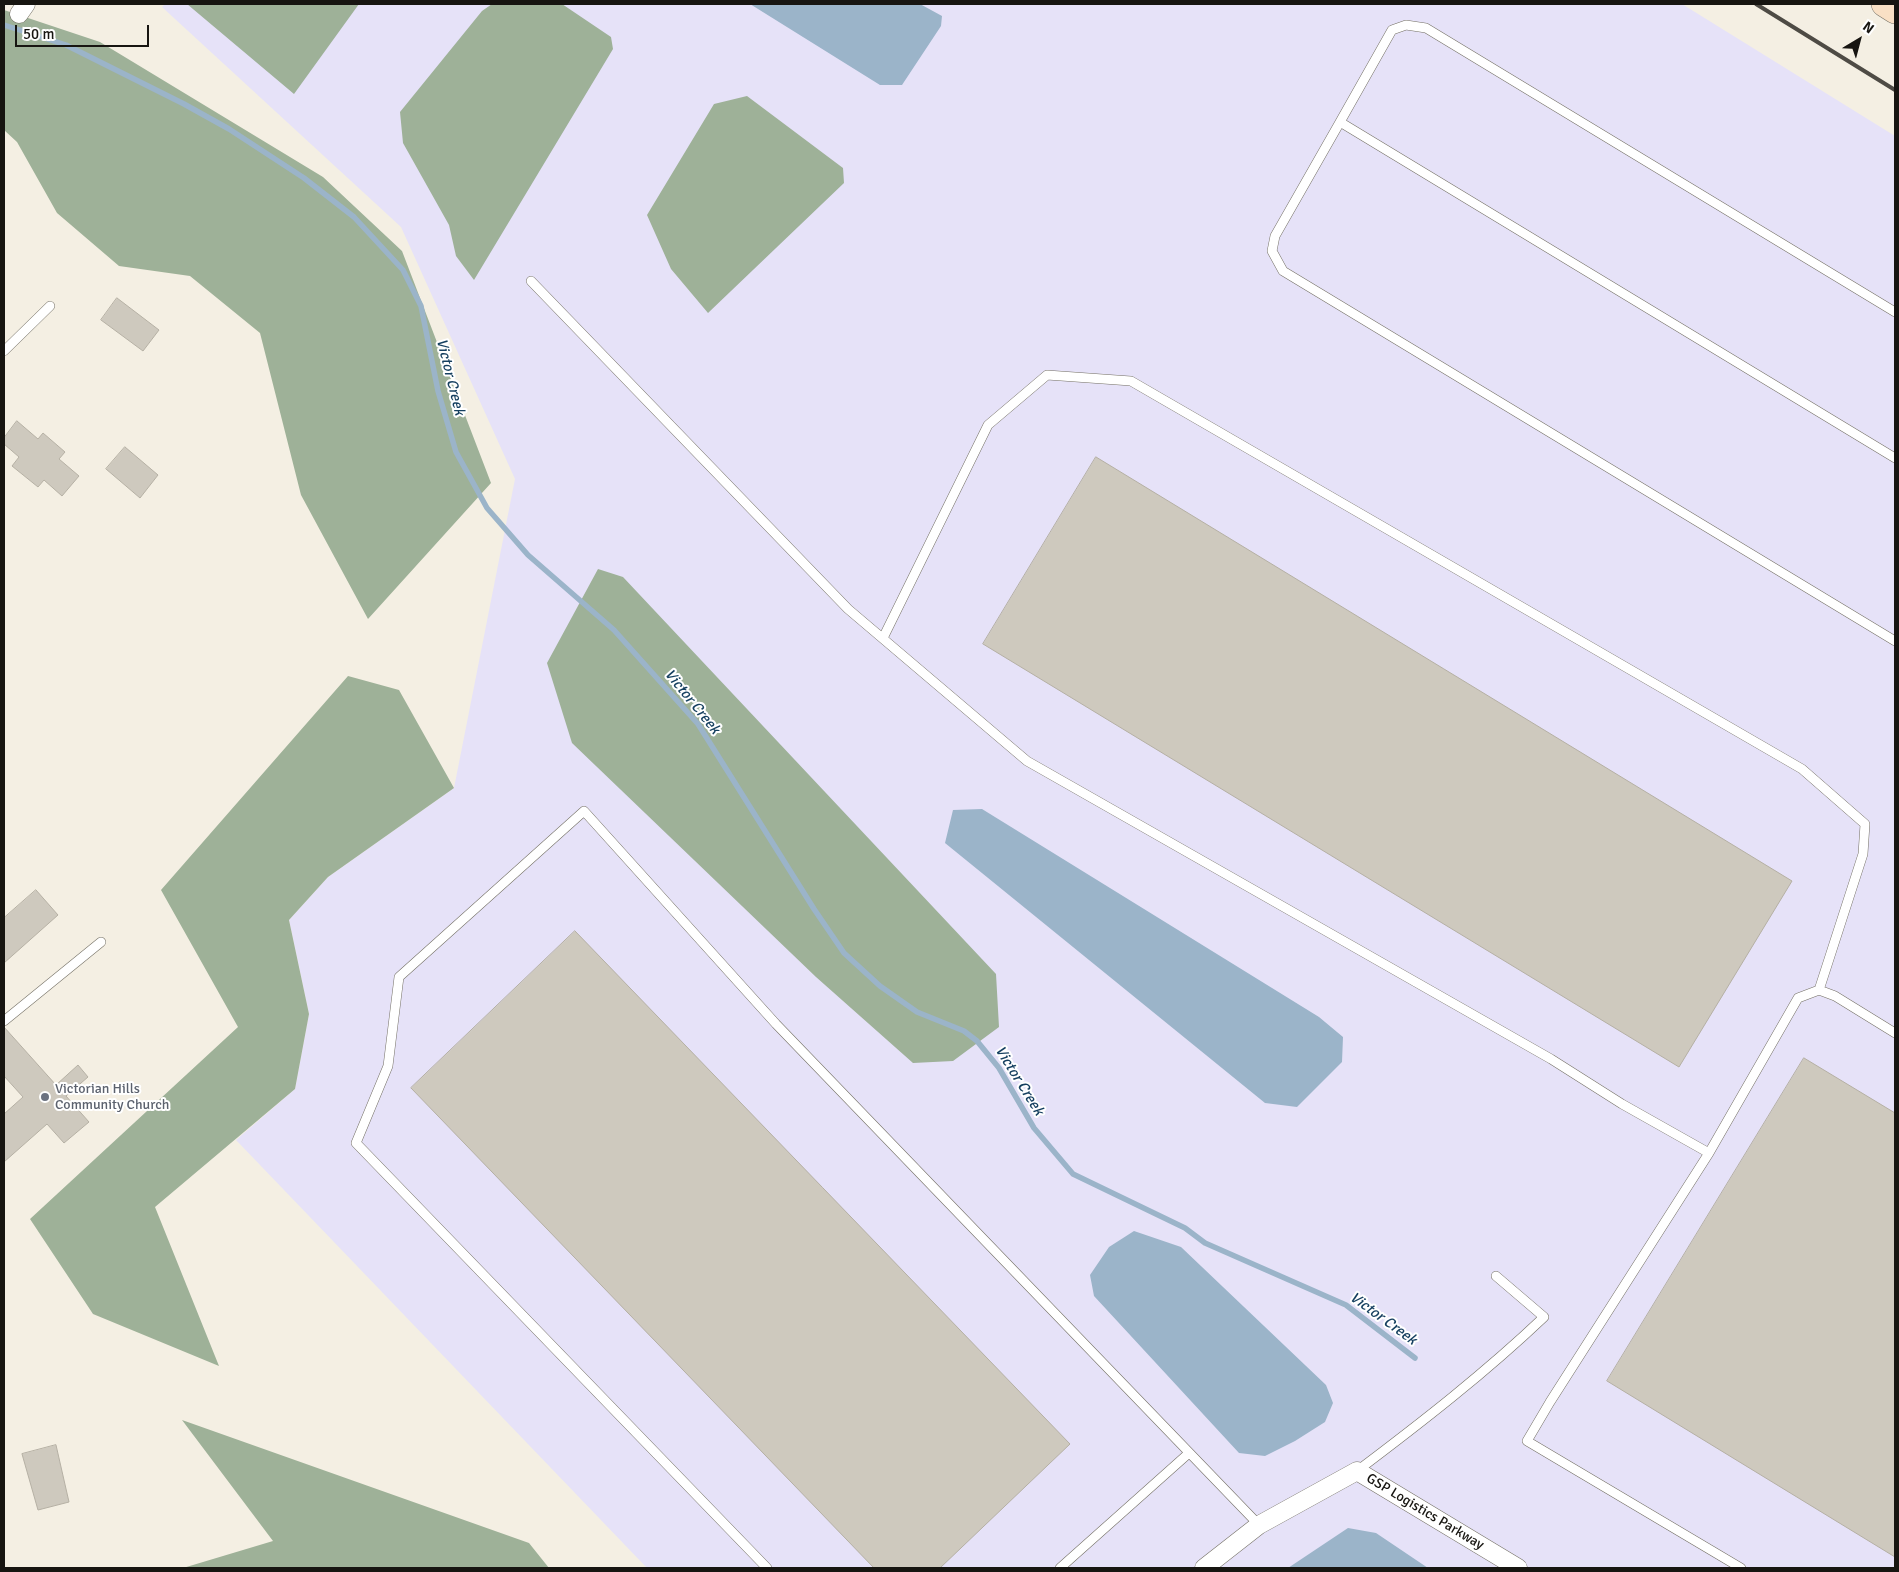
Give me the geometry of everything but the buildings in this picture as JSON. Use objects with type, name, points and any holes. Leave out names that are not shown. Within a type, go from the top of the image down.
[{"type":"main road","points":[[1884,4],[1895,11]]},
{"type":"street","points":[[1204,1568],[1259,1525],[1357,1471]]},
{"type":"street","name":"GSP Logistics Parkway","points":[[1357,1471],[1518,1568]]},
{"type":"lane","points":[[1895,312],[1426,28],[1406,25],[1392,30],[1275,236],[1272,251],[1283,271],[1895,641]]},
{"type":"lane","points":[[1340,122],[1895,458]]},
{"type":"lane","points":[[531,281],[848,608],[1027,761],[1552,1059],[1622,1104],[1709,1153]]},
{"type":"lane","points":[[4,351],[50,306]]},
{"type":"lane","points":[[883,638],[988,425],[1047,375],[1132,381],[1802,769],[1866,824],[1863,854],[1819,990]]},
{"type":"lane","points":[[767,1568],[356,1143],[388,1066],[399,977],[584,811],[776,1024],[1259,1525]]},
{"type":"lane","points":[[4,1021],[101,942]]},
{"type":"lane","points":[[1741,1568],[1527,1441],[1709,1153],[1798,998],[1819,990],[1835,996],[1895,1033]]},
{"type":"lane","points":[[1357,1471],[1413,1429],[1544,1317],[1496,1276]]},
{"type":"lane","points":[[1060,1568],[1190,1453]]},
{"type":"shaded area","points":[[165,4],[1682,4],[1895,136],[1895,1568],[647,1568],[236,1140],[295,1089],[309,1014],[289,920],[328,877],[454,788],[515,479],[401,227],[162,7]]},
{"type":"green space","points":[[187,4],[359,4],[294,94]]},
{"type":"green space","points":[[492,4],[562,4],[611,37],[613,49],[474,280],[456,256],[449,225],[403,143],[400,112],[482,11]]},
{"type":"green space","points":[[4,10],[100,42],[323,177],[402,251],[491,483],[368,619],[301,495],[260,333],[190,276],[119,266],[57,213],[17,142],[4,130]]},
{"type":"green space","points":[[747,96],[843,168],[844,183],[708,313],[671,269],[647,215],[714,104]]},
{"type":"green space","points":[[598,569],[623,577],[996,974],[999,1027],[953,1061],[913,1063],[816,977],[572,743],[547,663]]},
{"type":"green space","points":[[348,676],[399,690],[454,788],[328,877],[289,920],[309,1014],[295,1089],[155,1207],[219,1366],[93,1314],[30,1219],[238,1027],[161,890]]},
{"type":"green space","points":[[182,1420],[529,1543],[549,1568],[183,1568],[273,1541]]},
{"type":"water","points":[[750,4],[920,4],[942,16],[941,26],[902,85],[880,85]]},
{"type":"water","points":[[982,809],[1319,1017],[1343,1037],[1342,1062],[1297,1107],[1265,1103],[945,843],[953,810]]},
{"type":"water","points":[[1134,1231],[1181,1247],[1326,1385],[1333,1403],[1325,1422],[1295,1441],[1265,1456],[1239,1453],[1094,1296],[1090,1275],[1109,1247]]},
{"type":"water","points":[[1348,1528],[1376,1533],[1428,1568],[1288,1568]]},
{"type":"waterway","name":"Victor Creek","points":[[4,25],[66,45],[184,104],[229,129],[304,178],[354,217],[403,270],[421,306],[438,391],[456,452],[487,508],[528,555],[614,630],[698,724],[814,909],[844,953],[880,986],[917,1012],[964,1031],[977,1041],[999,1068],[1034,1128],[1073,1174],[1185,1228],[1205,1243],[1346,1305],[1415,1358]]},
{"type":"railway","points":[[1756,4],[1895,90]]},
{"type":"place","name":"Victorian Hills Community Church","points":[[45,1097]]}]
